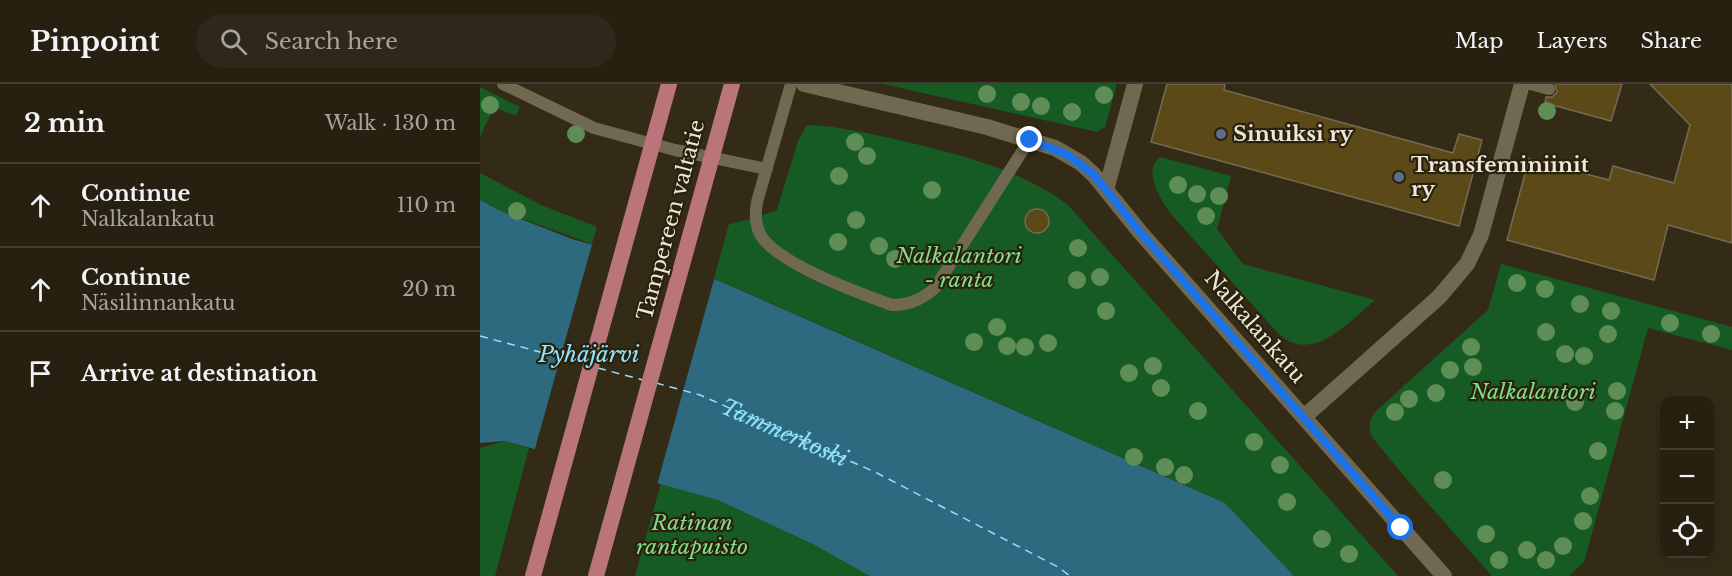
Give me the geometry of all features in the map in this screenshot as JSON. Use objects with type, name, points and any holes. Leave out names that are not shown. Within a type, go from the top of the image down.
[{"type":"main road","name":"Tampereen valtatie","points":[[534,576],[669,84]]},
{"type":"main road","name":"Tampereen valtatie","points":[[596,576],[732,84]]},
{"type":"street","name":"Nalkalankatu","points":[[804,84],[987,127],[1055,148],[1080,163],[1094,175],[1140,232],[1444,576]]},
{"type":"street","points":[[1106,190],[1136,84]]},
{"type":"street","points":[[1304,417],[1439,297],[1467,264],[1481,235],[1522,84]]},
{"type":"lane","points":[[503,84],[603,130],[675,150],[767,169]]},
{"type":"lane","points":[[791,84],[757,202],[756,218],[761,236],[781,255],[831,281],[892,304],[903,305],[916,301],[935,288],[1030,140]]},
{"type":"lane","points":[[1530,84],[1549,89]]},
{"type":"green space","points":[[883,84],[1117,84],[1105,127],[1097,132]]},
{"type":"green space","points":[[480,87],[520,107],[516,116],[494,107],[480,137]]},
{"type":"green space","name":"Nalkalantori - ranta","points":[[807,125],[868,133],[968,158],[1029,181],[1067,204],[1398,576],[1294,576],[1225,503],[714,278],[729,224],[777,210],[798,141]]},
{"type":"green space","points":[[1160,157],[1231,176],[1217,229],[1243,264],[1375,300],[1328,338],[1302,345],[1289,341],[1276,331],[1170,213],[1158,193],[1153,177],[1155,163]]},
{"type":"green space","points":[[480,173],[541,205],[597,227],[592,244],[503,212],[480,200]]},
{"type":"green space","name":"Nalkalantori","points":[[1501,264],[1732,327],[1732,350],[1648,328],[1584,562],[1569,576],[1492,576],[1409,482],[1372,437],[1370,430],[1370,423],[1376,411],[1488,310]]},
{"type":"green space","points":[[505,441],[529,448],[495,576],[480,576],[480,448]]},
{"type":"green space","name":"Ratinan rantapuisto","points":[[661,483],[711,498],[757,516],[816,544],[870,576],[635,576]]},
{"type":"water","name":"Pyhäjärvi","points":[[480,200],[503,212],[572,239],[715,279],[1225,503],[1294,576],[870,576],[813,544],[718,500],[505,441],[480,443]]},
{"type":"pier","points":[[593,241],[715,276],[657,485],[534,452]]},
{"type":"building","points":[[1167,84],[1225,84],[1224,90],[1453,153],[1459,134],[1482,140],[1459,226],[1151,142]]},
{"type":"building","points":[[1555,84],[1622,84],[1611,121],[1545,103],[1546,97],[1552,97],[1557,92]]},
{"type":"building","points":[[1650,84],[1732,84],[1732,243],[1668,225],[1654,280],[1507,240],[1529,159],[1609,180],[1613,166],[1674,183],[1690,125]]},
{"type":"building","points":[[1037,209],[1046,212],[1049,221],[1046,230],[1037,233],[1028,230],[1025,221],[1028,212]]},
{"type":"ferry route","points":[[480,336],[585,364]]},
{"type":"ferry route","points":[[598,368],[643,380]]},
{"type":"ferry route","points":[[656,383],[700,395],[877,473],[1058,567],[1070,576]]},
{"type":"place","name":"Sinuiksi ry","points":[[1221,134]]},
{"type":"place","name":"Transfeminiinit ry","points":[[1399,177]]},
{"type":"route","points":[[1030,140],[1068,155],[1094,175],[1140,232],[1401,528]]},
{"type":"water label","name":"Tammerkoski","points":[[784,432]]}]
